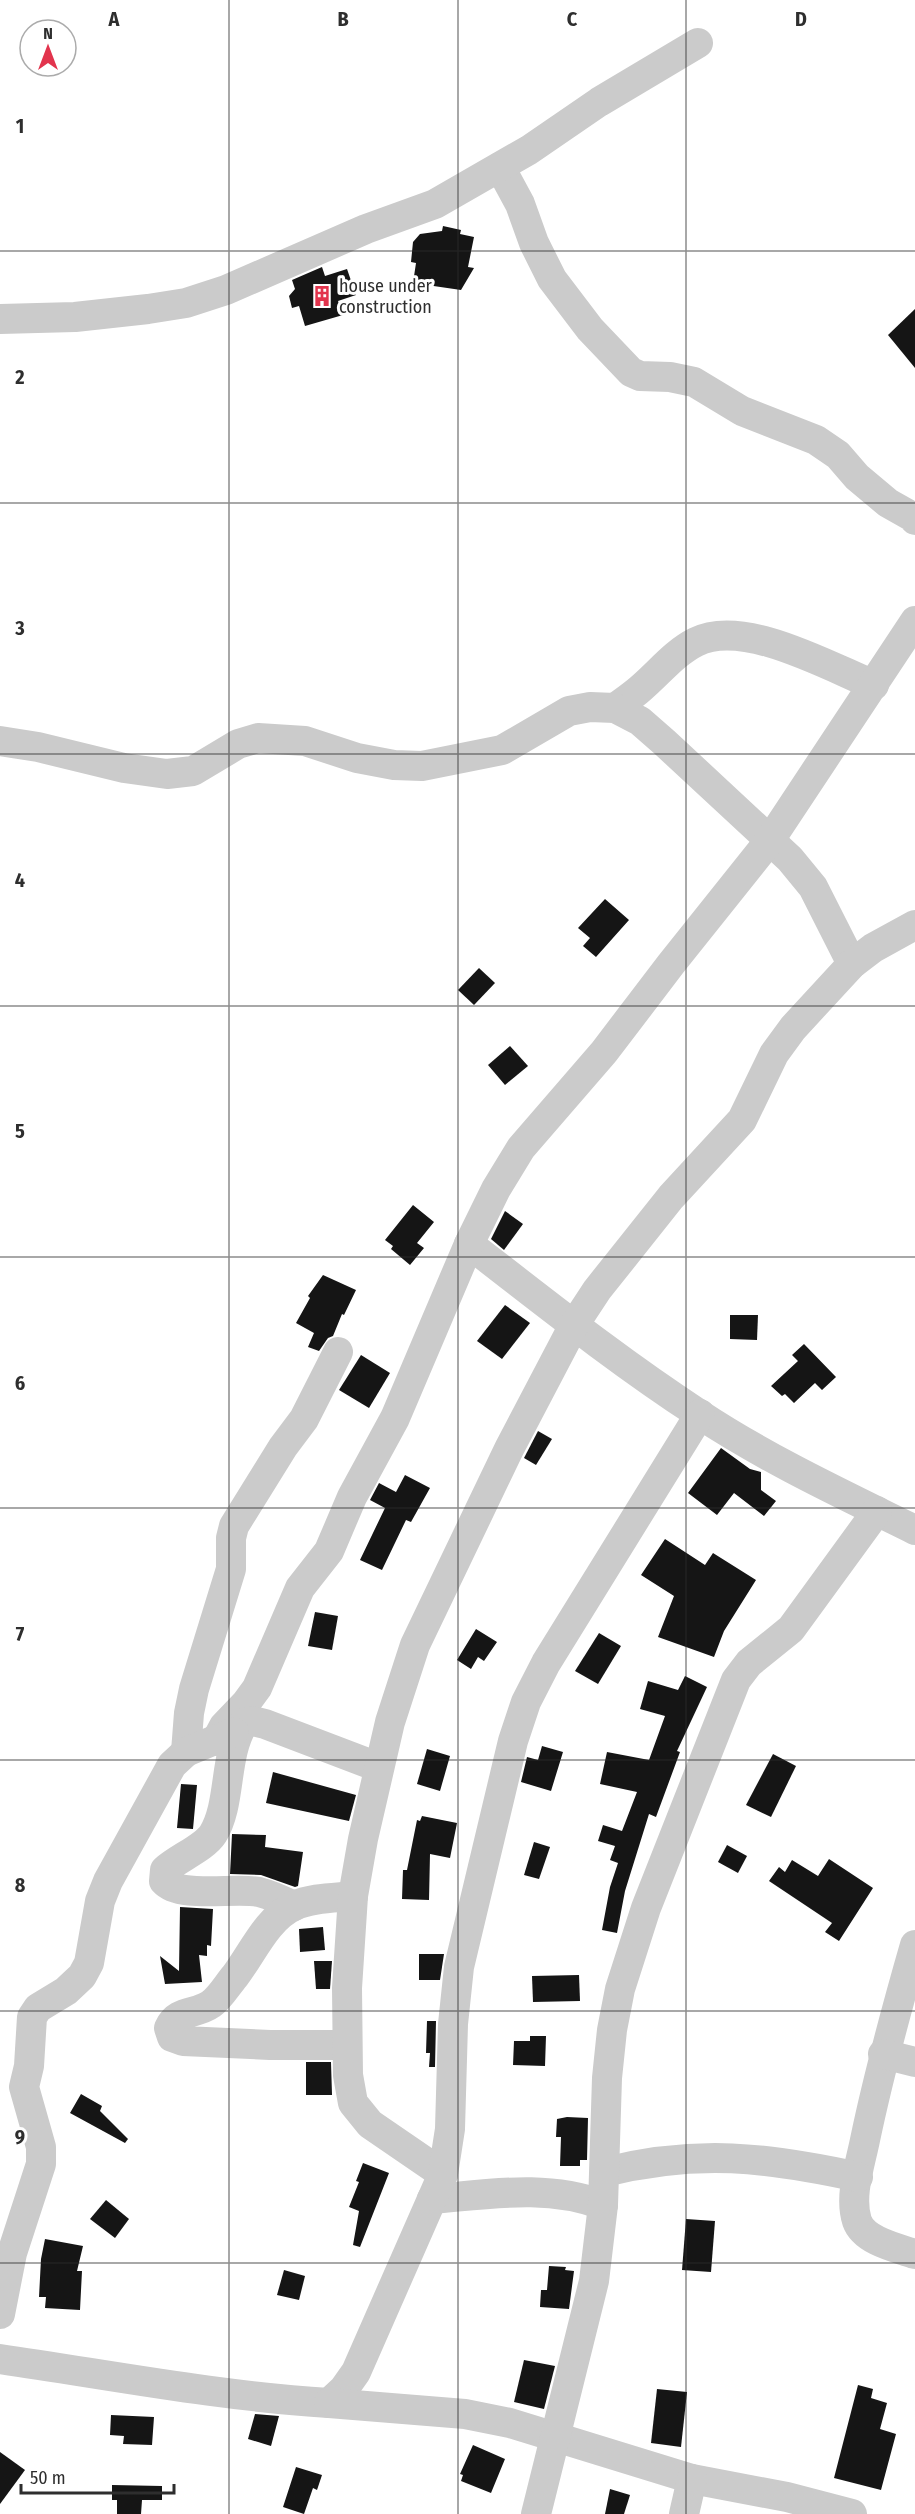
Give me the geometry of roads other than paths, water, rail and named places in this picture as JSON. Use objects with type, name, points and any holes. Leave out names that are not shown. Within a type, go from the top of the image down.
[{"type":"street","points":[[0,319],[75,317],[186,303],[226,290],[366,229],[435,204],[529,150],[599,102],[698,43]]},
{"type":"street","points":[[500,166],[552,279],[590,329],[631,372],[640,376],[670,377],[694,382],[742,411],[816,440],[838,455],[857,477],[888,503],[915,520]]},
{"type":"street","points":[[294,1906],[258,1892],[189,1890],[169,1886],[164,1881],[165,1870],[178,1859],[204,1844],[213,1834],[220,1816],[232,1750],[224,1726],[257,1688],[300,1588],[329,1551],[352,1497],[395,1418],[469,1244],[496,1189],[521,1148],[604,1052],[770,840],[915,621]]},
{"type":"street","points":[[615,708],[640,689],[680,652],[698,641],[721,635],[744,635],[766,641],[874,685]]},
{"type":"street","points":[[0,741],[38,747],[124,768],[167,774],[193,771],[238,744],[258,738],[305,741],[357,758],[394,765],[422,766],[502,750],[569,711],[590,707],[615,708],[640,721],[790,859],[813,887],[852,964]]},
{"type":"street","points":[[603,2205],[578,2196],[553,2192],[438,2186],[370,2124],[353,2103],[346,2045],[353,1896],[378,1767],[399,1689],[415,1645],[473,1520],[574,1325],[597,1290],[671,1197],[742,1120],[774,1054],[793,1028],[852,964],[873,948],[915,926]]},
{"type":"street","points":[[469,1244],[574,1325],[700,1414],[784,1464],[915,1530]]},
{"type":"street","points":[[186,1752],[189,1713],[194,1689],[231,1569],[231,1538],[234,1526],[283,1447],[304,1419],[338,1352]]},
{"type":"street","points":[[329,2403],[344,2389],[356,2372],[438,2186],[450,2129],[453,2024],[459,1967],[516,1731],[526,1702],[546,1663],[700,1414]]},
{"type":"street","points":[[536,2514],[594,2281],[603,2205],[607,2078],[612,2030],[620,1989],[646,1908],[723,1708],[736,1680],[749,1663],[791,1629],[877,1511]]},
{"type":"street","points":[[0,2314],[12,2253],[38,2177],[40,2164],[40,2147],[24,2087],[29,2066],[32,2017],[38,2008],[66,1991],[82,1976],[89,1963],[100,1901],[108,1881],[172,1765],[186,1752],[227,1735],[243,1723],[253,1721],[378,1767]]},
{"type":"street","points":[[346,2045],[270,2045],[183,2041],[172,2037],[169,2028],[172,2021],[181,2014],[211,2004],[249,1958],[276,1918],[294,1906],[323,1899],[353,1896]]},
{"type":"street","points":[[915,1946],[883,2054],[858,2177],[855,2203],[858,2223],[873,2238],[915,2254]]},
{"type":"street","points":[[883,2054],[915,2062]]},
{"type":"street","points":[[605,2172],[645,2162],[700,2157],[800,2164],[858,2177]]},
{"type":"street","points":[[0,2359],[194,2389],[465,2414],[510,2423],[692,2478],[788,2497],[852,2514]]},
{"type":"street","points":[[684,2514],[692,2478]]},
{"type":"place","name":"house under construction","points":[[322,296]]}]
